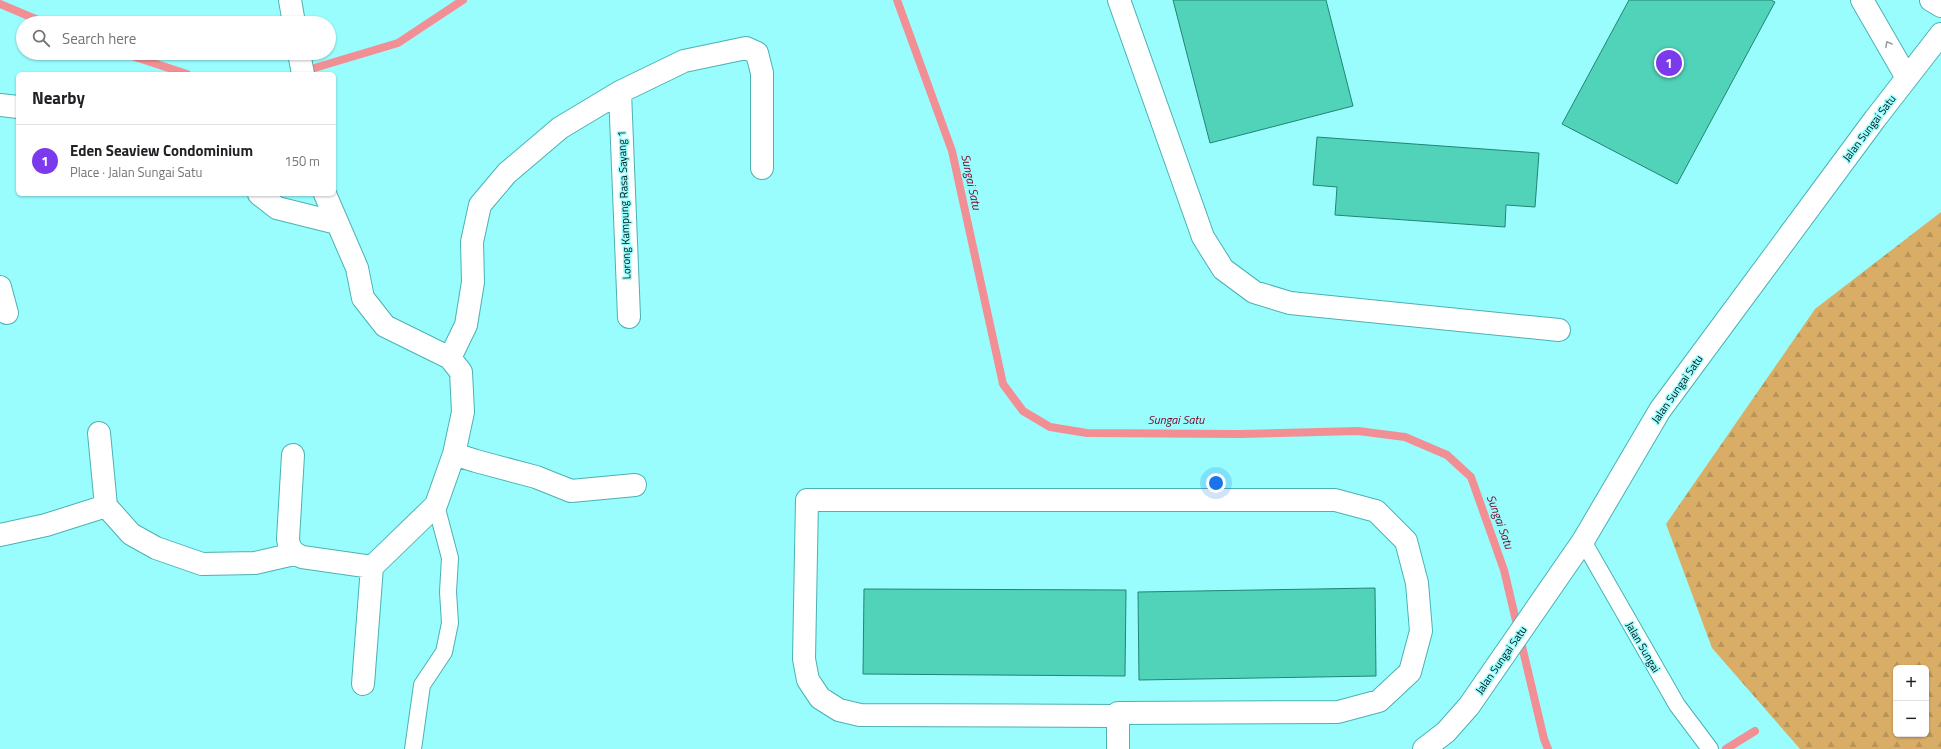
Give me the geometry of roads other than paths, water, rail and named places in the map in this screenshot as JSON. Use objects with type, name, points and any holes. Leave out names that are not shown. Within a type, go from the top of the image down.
[{"type":"street","points":[[290,0],[293,16]]},
{"type":"street","points":[[1120,0],[1203,237],[1223,269],[1254,292],[1290,303],[1559,330]]},
{"type":"street","points":[[1862,0],[1907,78]]},
{"type":"street","points":[[1931,0],[1941,6]]},
{"type":"street","name":"Jalan Sungai Satu","points":[[1424,749],[1446,732],[1469,706],[1583,541],[1660,410],[1941,34]]},
{"type":"street","points":[[450,358],[466,325],[473,282],[472,242],[480,205],[507,173],[560,128],[620,92],[684,60],[746,48],[757,53],[762,73],[762,168]]},
{"type":"street","points":[[300,60],[303,72]]},
{"type":"street","name":"Lorong Kampung Rasa Sayang 1","points":[[620,92],[629,317]]},
{"type":"street","points":[[0,105],[16,107]]},
{"type":"street","points":[[262,196],[277,208],[336,223]]},
{"type":"street","points":[[326,196],[336,223],[357,268],[363,298],[385,326],[450,358],[461,372],[463,412],[454,454],[436,505],[372,567],[363,684]]},
{"type":"street","points":[[0,287],[7,313]]},
{"type":"street","points":[[99,433],[106,506],[131,534],[156,548],[180,555],[202,564],[255,563],[294,554],[302,557],[372,567]]},
{"type":"street","points":[[454,454],[476,462],[536,478],[571,491],[635,485]]},
{"type":"street","points":[[293,455],[288,539],[289,547],[294,554]]},
{"type":"street","points":[[807,500],[1335,500],[1376,511],[1406,541],[1417,583],[1421,630],[1410,672],[1379,701],[1338,712],[1118,713],[1117,716],[860,715],[839,710],[820,698],[808,680],[804,659],[807,500]]},
{"type":"street","points":[[0,535],[46,525],[106,506]]},
{"type":"street","points":[[1118,713],[1118,749]]},
{"type":"lane","points":[[414,749],[422,685],[444,652],[450,622],[448,592],[450,558],[436,505]]},
{"type":"lane","name":"Jalan Sungai","points":[[1583,541],[1677,705],[1710,749]]},
{"type":"waterway","name":"Sungai Satu","points":[[311,69],[398,43],[463,0]]},
{"type":"waterway","name":"Sungai Satu","points":[[897,0],[952,151],[1003,384],[1023,411],[1050,427],[1087,433],[1240,434],[1358,431],[1405,437],[1447,455],[1471,477],[1504,570],[1544,739],[1548,749]]},
{"type":"waterway","name":"Sungai Satu","points":[[0,4],[28,16]]},
{"type":"waterway","name":"Sungai Satu","points":[[144,60],[181,72]]},
{"type":"waterway","name":"Sungai Satu","points":[[1726,749],[1755,731]]},
{"type":"place","name":"Eden Seaview Condominium","points":[[1669,63]]}]
